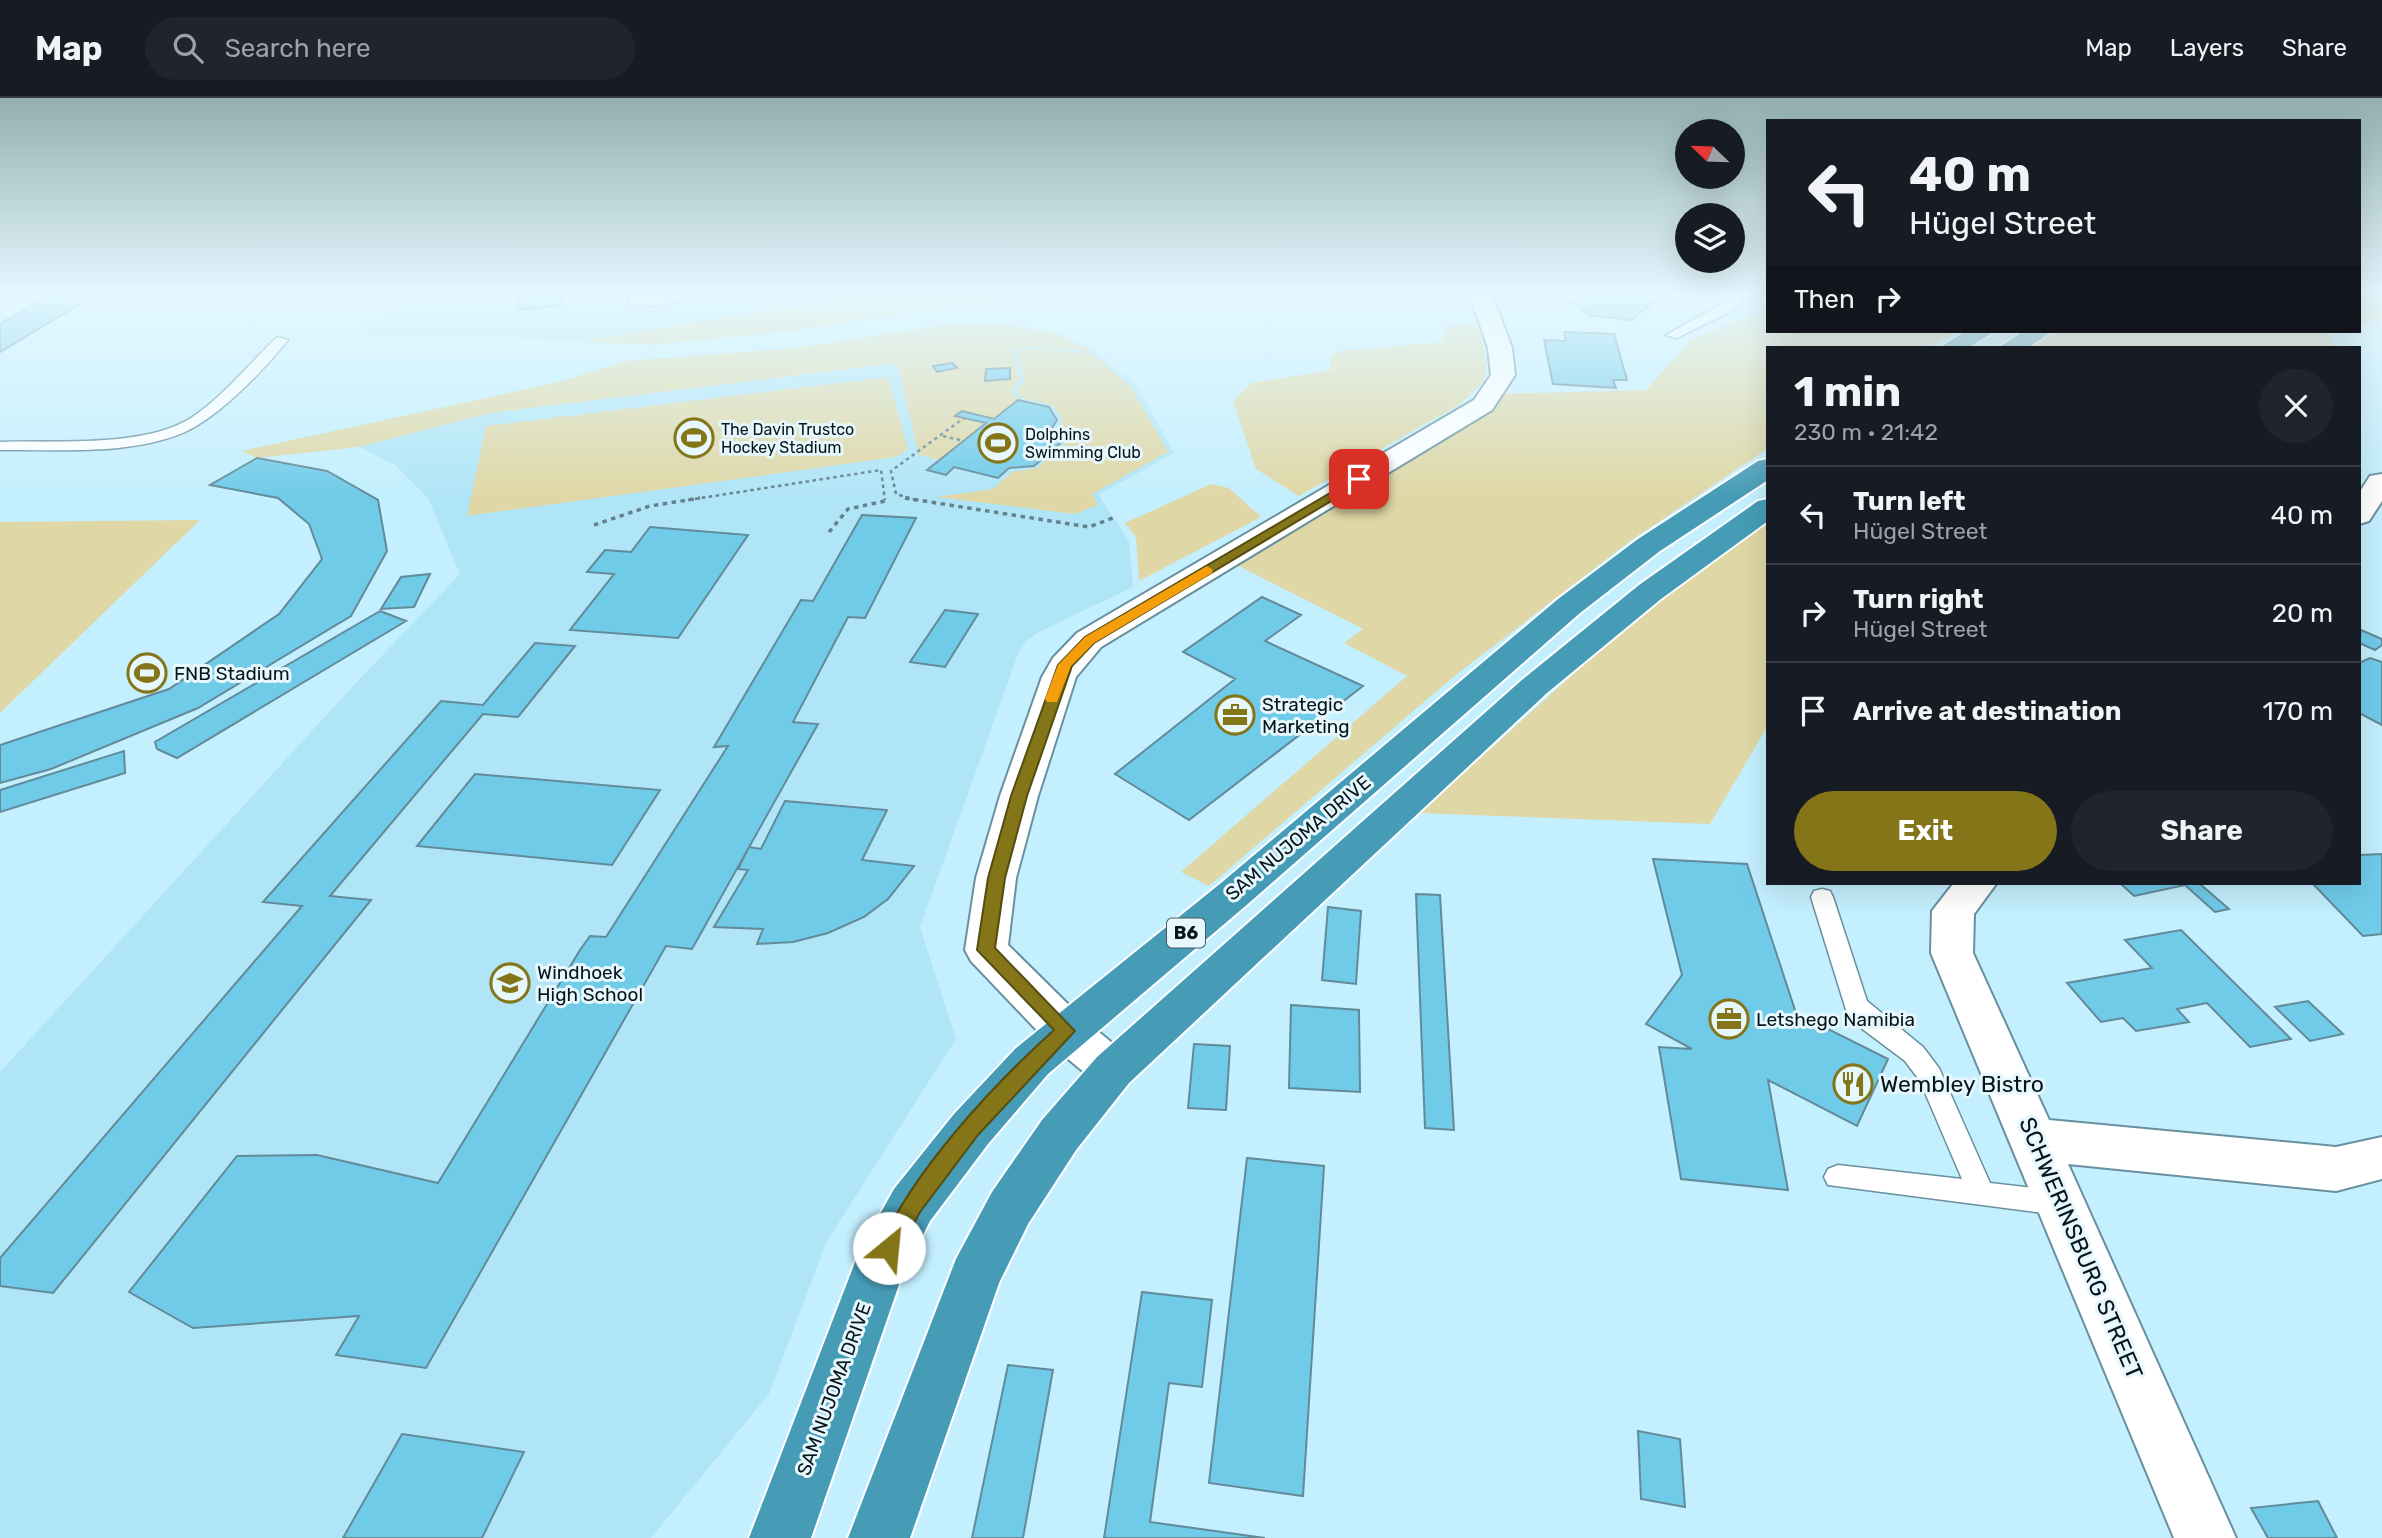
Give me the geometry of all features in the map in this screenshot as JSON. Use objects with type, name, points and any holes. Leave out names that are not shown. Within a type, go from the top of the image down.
[{"type":"highway","name":"SAM NUJOMA DRIVE","points":[[779,1531],[878,1269],[912,1205],[971,1129],[1032,1061],[1235,892],[1569,606],[1649,545],[1766,468]]},
{"type":"highway","points":[[880,1538],[975,1277],[1010,1208],[1059,1135],[1113,1070],[1535,686],[1650,592],[1766,508]]},
{"type":"street","points":[[1113,1070],[1066,1031],[986,950],[1000,866],[1019,796],[1065,665],[1090,640],[1483,405],[1503,375],[1502,362]]},
{"type":"street","points":[[2361,512],[2380,482]]},
{"type":"street","name":"SCHWERINSBURG STREET","points":[[1975,885],[1953,911],[1952,953],[2205,1538]]},
{"type":"street","points":[[2035,1140],[2336,1169],[2382,1158]]},
{"type":"lane","points":[[0,446],[97,443],[149,438],[194,422],[258,362]]},
{"type":"lane","points":[[1822,897],[1856,1006],[1870,1021],[1914,1054],[1930,1075],[1981,1193]]},
{"type":"lane","points":[[1838,1177],[2062,1204]]},
{"type":"path","points":[[964,418],[891,471],[896,494],[903,498],[1089,527],[1113,517]]},
{"type":"path","points":[[942,436],[964,441]]},
{"type":"path","points":[[594,525],[650,506],[881,470],[885,501],[848,509],[829,532]]},
{"type":"shaded area","points":[[622,362],[1016,362],[1020,379],[1011,392],[1018,400],[994,419],[962,411],[955,416],[986,423],[939,460],[919,455],[897,363],[490,413],[359,447],[257,458],[241,451],[559,382]]},
{"type":"shaded area","name":"Windhoek High School","points":[[907,362],[1108,362],[1137,386],[1174,453],[1098,495],[1129,541],[1133,587],[1041,631],[1026,641],[1018,654],[920,927],[956,1039],[827,1241],[769,1394],[651,1538],[0,1538],[0,1072],[352,687],[460,574],[428,498],[395,465],[359,447],[490,413]]},
{"type":"shaded area","points":[[1019,362],[1102,362],[1131,387],[1168,452],[1092,494],[1098,505],[1075,514],[936,497],[993,489],[1012,472],[1037,468],[1068,440],[1057,428],[1063,420],[1052,405],[1022,398],[1016,392],[1025,380]]},
{"type":"shaded area","points":[[1331,362],[1486,362],[1485,381],[1460,404],[1299,496],[1256,469],[1233,401],[1251,383],[1331,369]]},
{"type":"shaded area","points":[[1671,362],[1766,362],[1766,450],[1630,541],[1452,678],[1209,886],[1181,872],[1407,676],[1344,643],[1363,629],[1225,559],[1492,394],[1646,390]]},
{"type":"shaded area","name":"The Davin Trustco Hockey Stadium","points":[[888,377],[908,449],[896,457],[467,516],[486,426]]},
{"type":"shaded area","points":[[1211,484],[1229,488],[1261,517],[1139,581],[1136,537],[1125,523]]},
{"type":"shaded area","points":[[1766,509],[1766,729],[1710,824],[1419,813],[1648,607]]},
{"type":"shaded area","points":[[200,520],[0,713],[0,522]]},
{"type":"building","points":[[1549,362],[1622,362],[1627,380],[1613,380],[1616,388],[1553,384]]},
{"type":"building","points":[[952,363],[957,368],[937,372],[933,366]]},
{"type":"building","points":[[1010,368],[1010,379],[985,381],[986,369]]},
{"type":"building","points":[[1018,400],[1049,407],[1057,420],[1052,428],[1063,441],[1034,466],[1009,468],[998,478],[954,467],[946,475],[927,470],[986,423],[955,416],[962,411],[994,419]]},
{"type":"building","points":[[257,458],[327,471],[378,500],[387,551],[351,616],[198,708],[51,769],[0,783],[0,745],[169,689],[279,614],[322,559],[309,524],[278,498],[210,485]]},
{"type":"building","points":[[862,515],[916,518],[865,618],[848,617],[793,722],[818,724],[692,949],[666,946],[426,1368],[336,1355],[359,1316],[193,1328],[129,1292],[237,1156],[317,1155],[438,1183],[580,950],[590,936],[606,937],[728,746],[714,747],[801,600],[813,601]]},
{"type":"building","points":[[650,527],[748,535],[678,638],[570,630],[614,574],[587,572],[605,550],[631,552]]},
{"type":"building","points":[[430,574],[414,607],[381,609],[401,577]]},
{"type":"building","points":[[1262,597],[1301,615],[1265,641],[1363,686],[1189,820],[1115,774],[1235,679],[1183,652]]},
{"type":"building","points":[[945,610],[978,614],[945,667],[910,662]]},
{"type":"building","points":[[380,611],[406,621],[177,758],[157,749],[155,742]]},
{"type":"building","points":[[2361,630],[2382,639],[2382,645],[2375,650],[2361,644]]},
{"type":"building","points":[[535,643],[575,646],[518,717],[483,714],[330,896],[371,900],[53,1293],[0,1286],[0,1258],[302,906],[263,902],[441,701],[483,705]]},
{"type":"building","points":[[2370,658],[2382,662],[2382,725],[2361,714],[2361,662]]},
{"type":"building","points":[[124,751],[125,773],[0,812],[0,790]]},
{"type":"building","points":[[475,774],[660,790],[612,865],[417,846]]},
{"type":"building","points":[[785,801],[887,810],[862,860],[914,866],[888,899],[864,917],[828,933],[793,942],[757,944],[763,929],[714,927],[748,870],[738,869],[749,847],[761,849]]},
{"type":"building","points":[[2382,854],[2382,934],[2363,936],[2314,885],[2361,885],[2361,855]]},
{"type":"building","name":"Letshego Namibia","points":[[1653,859],[1747,864],[1796,1013],[1888,1059],[1857,1126],[1768,1080],[1788,1190],[1681,1179],[1659,1047],[1692,1049],[1646,1024],[1682,975]]},
{"type":"building","points":[[2122,885],[2185,885],[2134,896]]},
{"type":"building","points":[[2185,885],[2201,885],[2229,909],[2215,912]]},
{"type":"building","points":[[1416,894],[1440,895],[1454,1130],[1425,1128]]},
{"type":"building","points":[[1328,907],[1361,911],[1356,984],[1322,980]]},
{"type":"building","points":[[2181,930],[2291,1039],[2250,1047],[2207,1003],[2177,1009],[2189,1022],[2136,1031],[2123,1018],[2101,1022],[2067,983],[2152,968],[2125,940]]},
{"type":"building","points":[[2308,1001],[2343,1034],[2310,1041],[2275,1007]]},
{"type":"building","points":[[1291,1005],[1359,1010],[1360,1092],[1289,1088]]},
{"type":"building","points":[[1194,1044],[1230,1046],[1226,1110],[1188,1108]]},
{"type":"building","points":[[1247,1158],[1324,1166],[1303,1496],[1209,1483]]},
{"type":"building","points":[[1142,1292],[1212,1300],[1202,1387],[1169,1383],[1150,1522],[1265,1538],[1104,1538]]},
{"type":"building","points":[[1008,1365],[1053,1370],[1023,1538],[972,1538]]},
{"type":"building","points":[[1638,1431],[1680,1439],[1685,1507],[1641,1499]]},
{"type":"building","points":[[402,1434],[524,1452],[482,1538],[343,1538]]},
{"type":"building","points":[[2318,1501],[2337,1538],[2268,1538],[2251,1508]]},
{"type":"slow traffic","points":[[1052,699],[1065,665],[1090,640],[1207,570]]},
{"type":"place","name":"The Davin Trustco Hockey Stadium","points":[[694,438]]},
{"type":"place","name":"Dolphins Swimming Club","points":[[998,443]]},
{"type":"place","name":"FNB Stadium","points":[[147,673]]},
{"type":"place","name":"Strategic Marketing","points":[[1235,715]]},
{"type":"place","name":"Windhoek High School","points":[[510,983]]},
{"type":"place","name":"Letshego Namibia","points":[[1729,1019]]},
{"type":"place","name":"Wembley Bistro","points":[[1853,1084]]},
{"type":"route","points":[[889,1248],[912,1205],[971,1129],[1032,1061],[1066,1031],[986,950],[996,878],[1019,796],[1065,665],[1090,640],[1359,479]]}]
